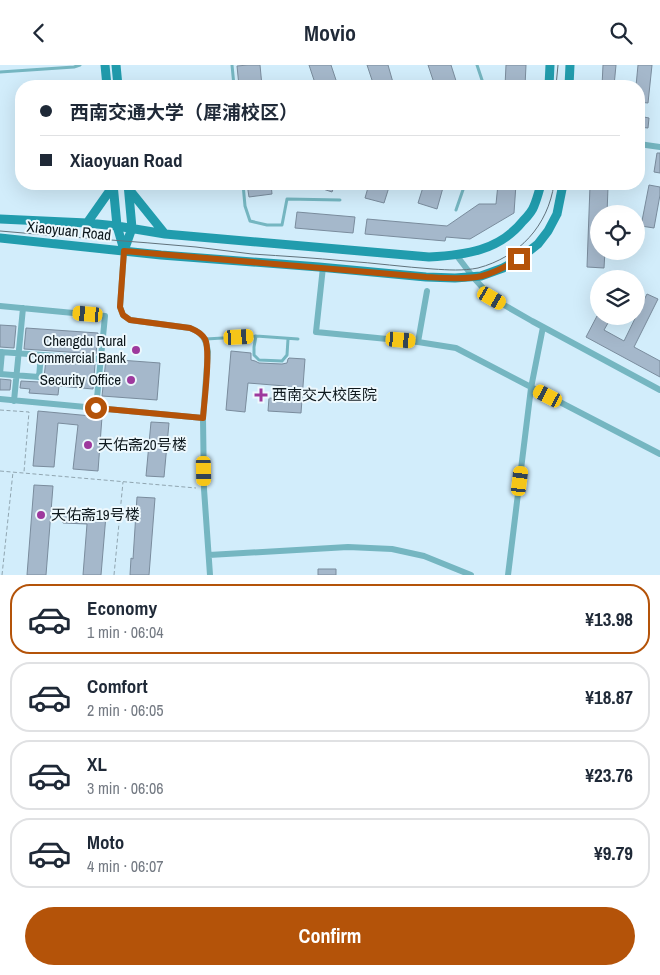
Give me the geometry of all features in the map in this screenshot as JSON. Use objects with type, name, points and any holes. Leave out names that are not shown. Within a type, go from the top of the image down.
[{"type":"street","points":[[105,65],[106,80]]},
{"type":"street","points":[[116,65],[117,80]]},
{"type":"street","points":[[549,80],[550,65]]},
{"type":"street","points":[[569,80],[570,65]]},
{"type":"street","points":[[645,145],[660,147]]},
{"type":"street","points":[[87,223],[110,190]]},
{"type":"street","points":[[113,190],[117,226],[124,251]]},
{"type":"street","points":[[128,190],[132,229],[124,251],[120,310],[130,320],[190,328],[205,339],[208,353],[203,418],[204,489],[210,575]]},
{"type":"street","points":[[131,190],[165,234]]},
{"type":"street","name":"Xiaoyuan Road","points":[[0,219],[87,223],[165,234],[429,257],[457,256],[478,251],[497,243],[518,227],[534,207],[539,190]]},
{"type":"street","name":"Xiaoyuan Road","points":[[0,238],[161,255],[426,277],[473,277],[503,268],[519,259],[538,244],[557,214],[562,190]]},
{"type":"street","points":[[457,256],[492,298],[660,390]]},
{"type":"street","points":[[323,267],[316,332],[418,342],[456,348],[660,454]]},
{"type":"street","points":[[418,342],[427,291]]},
{"type":"street","points":[[0,306],[104,316],[96,408]]},
{"type":"street","points":[[14,401],[23,308]]},
{"type":"street","points":[[508,575],[532,388],[543,327]]},
{"type":"street","points":[[41,355],[39,377],[0,374],[1,352],[100,359]]},
{"type":"street","points":[[0,399],[203,418]]},
{"type":"street","points":[[209,555],[348,547],[392,549],[424,556],[471,575]]},
{"type":"lane","points":[[0,72],[80,65]]},
{"type":"lane","points":[[232,65],[233,80]]},
{"type":"lane","points":[[477,65],[482,80]]},
{"type":"lane","points":[[244,190],[250,221],[267,225],[282,225],[287,199],[340,200]]},
{"type":"lane","points":[[456,210],[463,190]]},
{"type":"lane","points":[[256,336],[254,355],[259,360],[282,361],[287,355],[288,339]]},
{"type":"lane","points":[[205,339],[256,336],[298,339]]},
{"type":"path","points":[[0,410],[29,413],[24,473]]},
{"type":"path","points":[[0,471],[204,489]]},
{"type":"path","points":[[2,575],[13,472]]},
{"type":"path","points":[[114,575],[124,482]]},
{"type":"building","points":[[260,65],[261,80],[238,80],[237,66]]},
{"type":"building","points":[[309,65],[331,65],[336,80],[314,80]]},
{"type":"building","points":[[367,65],[388,65],[392,80],[372,80]]},
{"type":"building","points":[[428,65],[451,65],[456,80],[433,80]]},
{"type":"building","points":[[506,65],[526,65],[525,80],[505,80]]},
{"type":"building","points":[[603,65],[616,65],[615,80],[602,80]]},
{"type":"building","points":[[638,65],[652,65],[648,103],[645,103],[645,80],[637,80]]},
{"type":"building","points":[[645,117],[649,118],[648,128],[645,128]]},
{"type":"building","points":[[657,153],[660,153],[660,173],[654,172]]},
{"type":"building","points":[[649,185],[660,187],[654,228],[645,227],[645,206]]},
{"type":"building","points":[[248,190],[272,190],[272,194],[249,197]]},
{"type":"building","points":[[367,190],[388,190],[384,203],[365,198]]},
{"type":"building","points":[[422,190],[442,190],[437,209],[418,203]]},
{"type":"building","points":[[497,190],[516,190],[514,213],[470,239],[446,237],[445,241],[365,234],[367,219],[447,226],[479,204],[496,204]]},
{"type":"building","points":[[590,190],[608,190],[607,205],[590,205],[590,260],[604,260],[604,268],[587,267]]},
{"type":"building","points":[[297,212],[355,217],[353,233],[295,228]]},
{"type":"building","points":[[647,294],[658,299],[645,325],[645,298]]},
{"type":"building","points":[[0,325],[16,326],[14,348],[0,347]]},
{"type":"building","points":[[592,325],[607,325],[604,330],[624,341],[632,325],[645,325],[634,347],[660,361],[660,377],[586,337]]},
{"type":"building","points":[[26,328],[98,333],[96,354],[24,349]]},
{"type":"building","points":[[231,351],[251,353],[251,360],[259,363],[282,364],[287,363],[289,358],[305,359],[301,413],[268,411],[269,398],[284,399],[285,386],[248,383],[245,412],[226,410]]},
{"type":"building","name":"Security Office","points":[[106,359],[160,363],[157,400],[102,396]]},
{"type":"building","points":[[46,360],[95,364],[93,389],[59,386],[58,395],[29,393],[30,389],[20,388],[21,381],[42,381]]},
{"type":"building","points":[[0,379],[11,380],[10,390],[0,390]]},
{"type":"building","name":"天佑斋20号楼","points":[[38,411],[102,417],[98,471],[73,469],[78,425],[58,423],[54,467],[33,466]]},
{"type":"building","points":[[151,422],[169,423],[164,477],[146,476]]},
{"type":"building","name":"天佑斋19号楼","points":[[34,485],[53,486],[46,575],[27,575]]},
{"type":"building","points":[[137,497],[155,498],[149,575],[130,575],[131,558],[133,559]]},
{"type":"building","name":"天佑斋19号楼","points":[[64,512],[106,515],[101,575],[83,575],[87,524],[63,523]]},
{"type":"building","points":[[318,569],[336,569],[336,575],[318,575]]},
{"type":"tram line","points":[[557,80],[558,65]]},
{"type":"tram line","points":[[0,231],[172,245],[252,254],[467,270],[493,263],[518,248],[529,238],[545,213],[553,190]]},
{"type":"place","name":"Chengdu Rural Commercial Bank","points":[[136,350]]},
{"type":"place","name":"Security Office","points":[[131,380]]},
{"type":"place","name":"西南交大校医院","points":[[261,395]]},
{"type":"place","name":"天佑斋20号楼","points":[[88,445]]},
{"type":"place","name":"天佑斋19号楼","points":[[41,515]]},
{"type":"route","points":[[96,408],[203,418],[208,353],[205,339],[190,328],[130,320],[123,315],[120,307],[124,251],[455,278],[481,276],[503,268],[519,259]]}]
